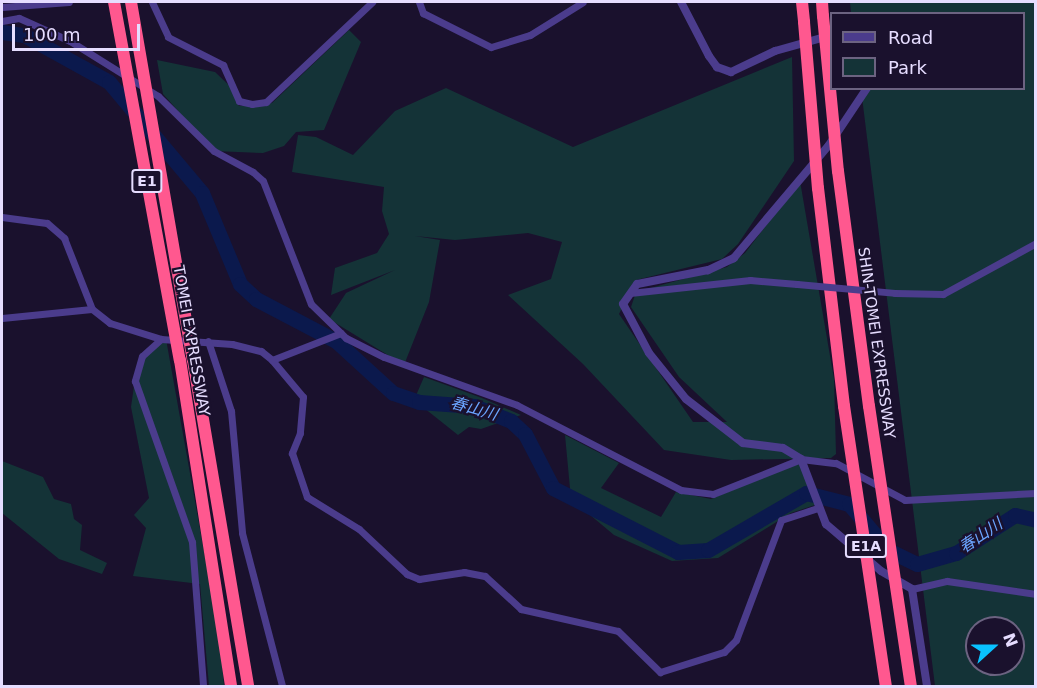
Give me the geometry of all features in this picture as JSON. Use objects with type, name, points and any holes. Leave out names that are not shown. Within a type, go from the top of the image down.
[{"type":"highway","name":"TOMEI EXPRESSWAY","points":[[114,2],[180,360],[231,687]]},
{"type":"highway","name":"TOMEI EXPRESSWAY","points":[[131,2],[194,360],[248,687]]},
{"type":"highway","name":"E1A","points":[[802,2],[818,188],[844,406],[886,687]]},
{"type":"highway","name":"SHIN-TOMEI EXPRESSWAY","points":[[822,2],[830,88]]},
{"type":"highway","name":"SHIN-TOMEI EXPRESSWAY","points":[[830,90],[838,171],[869,406],[911,687]]},
{"type":"street","points":[[2,7],[69,2]]},
{"type":"street","points":[[152,2],[168,37],[223,65],[239,101],[252,104],[266,102],[372,2]]},
{"type":"street","points":[[419,2],[423,13],[491,47],[530,35],[583,2]]},
{"type":"street","points":[[681,2],[709,56],[717,67],[731,72],[775,51],[830,35]]},
{"type":"street","points":[[2,21],[20,18],[70,41],[158,96],[214,151],[254,172],[263,181],[297,279],[311,304],[341,333],[404,365],[517,405],[680,490],[713,494],[801,459]]},
{"type":"street","points":[[866,90],[830,145],[734,258],[708,270],[637,284],[623,304],[649,353],[686,399],[743,443],[783,448],[801,459],[836,463],[905,500],[1035,493]]},
{"type":"street","points":[[2,217],[47,223],[64,237],[92,309],[110,323],[161,339],[208,340],[261,351],[272,360],[303,397],[300,433],[292,453],[307,497],[359,529],[407,574],[418,579],[464,572],[485,576],[521,609],[618,631],[660,672],[724,652],[736,640],[781,520],[818,508]]},
{"type":"street","points":[[630,293],[750,280],[895,293],[943,294],[1035,243]]},
{"type":"street","points":[[2,318],[92,309]]},
{"type":"street","points":[[272,360],[341,333]]},
{"type":"street","points":[[161,339],[142,356],[135,381],[192,542],[203,687]]},
{"type":"street","points":[[208,340],[231,411],[242,533],[282,687]]},
{"type":"street","points":[[801,459],[826,524],[881,571],[912,589],[947,581],[1035,594]]},
{"type":"street","points":[[912,589],[927,687]]},
{"type":"green space","points":[[850,2],[1035,2],[1035,686],[935,686],[861,90],[1025,90],[1025,12],[851,12]]},
{"type":"green space","points":[[349,30],[361,42],[324,130],[296,132],[284,146],[263,153],[214,151],[163,94],[157,60],[215,72],[235,91],[239,106],[272,103]]},
{"type":"green space","points":[[792,57],[794,161],[738,244],[722,259],[636,280],[619,314],[693,422],[727,422],[679,377],[631,307],[636,292],[727,267],[745,253],[800,181],[834,379],[836,454],[831,458],[731,460],[664,450],[583,364],[508,295],[551,279],[562,242],[528,233],[455,240],[415,236],[440,240],[429,302],[404,365],[329,319],[346,293],[395,270],[331,295],[335,268],[377,253],[389,234],[382,211],[384,187],[292,172],[298,135],[316,137],[353,155],[395,111],[446,88],[573,147]]},
{"type":"green space","points":[[166,339],[220,641],[224,686],[209,686],[200,584],[133,576],[146,528],[134,515],[149,498],[131,407],[137,365]]},
{"type":"green space","points":[[424,377],[521,415],[481,429],[469,427],[458,435],[414,400]]},
{"type":"green space","points":[[565,435],[619,463],[601,488],[661,517],[676,492],[711,499],[800,462],[818,504],[791,513],[718,558],[672,561],[614,535],[571,499]]},
{"type":"green space","points":[[2,461],[43,477],[54,499],[71,504],[74,519],[82,525],[80,550],[107,563],[102,574],[59,559],[2,513]]},
{"type":"waterway","name":"春山川","points":[[2,32],[24,35],[109,82],[202,193],[240,284],[256,299],[336,341],[393,393],[419,402],[474,406],[511,421],[525,434],[553,488],[678,552],[708,550],[806,493],[849,504],[888,550],[917,564],[956,553],[1015,515],[1036,520]]}]
